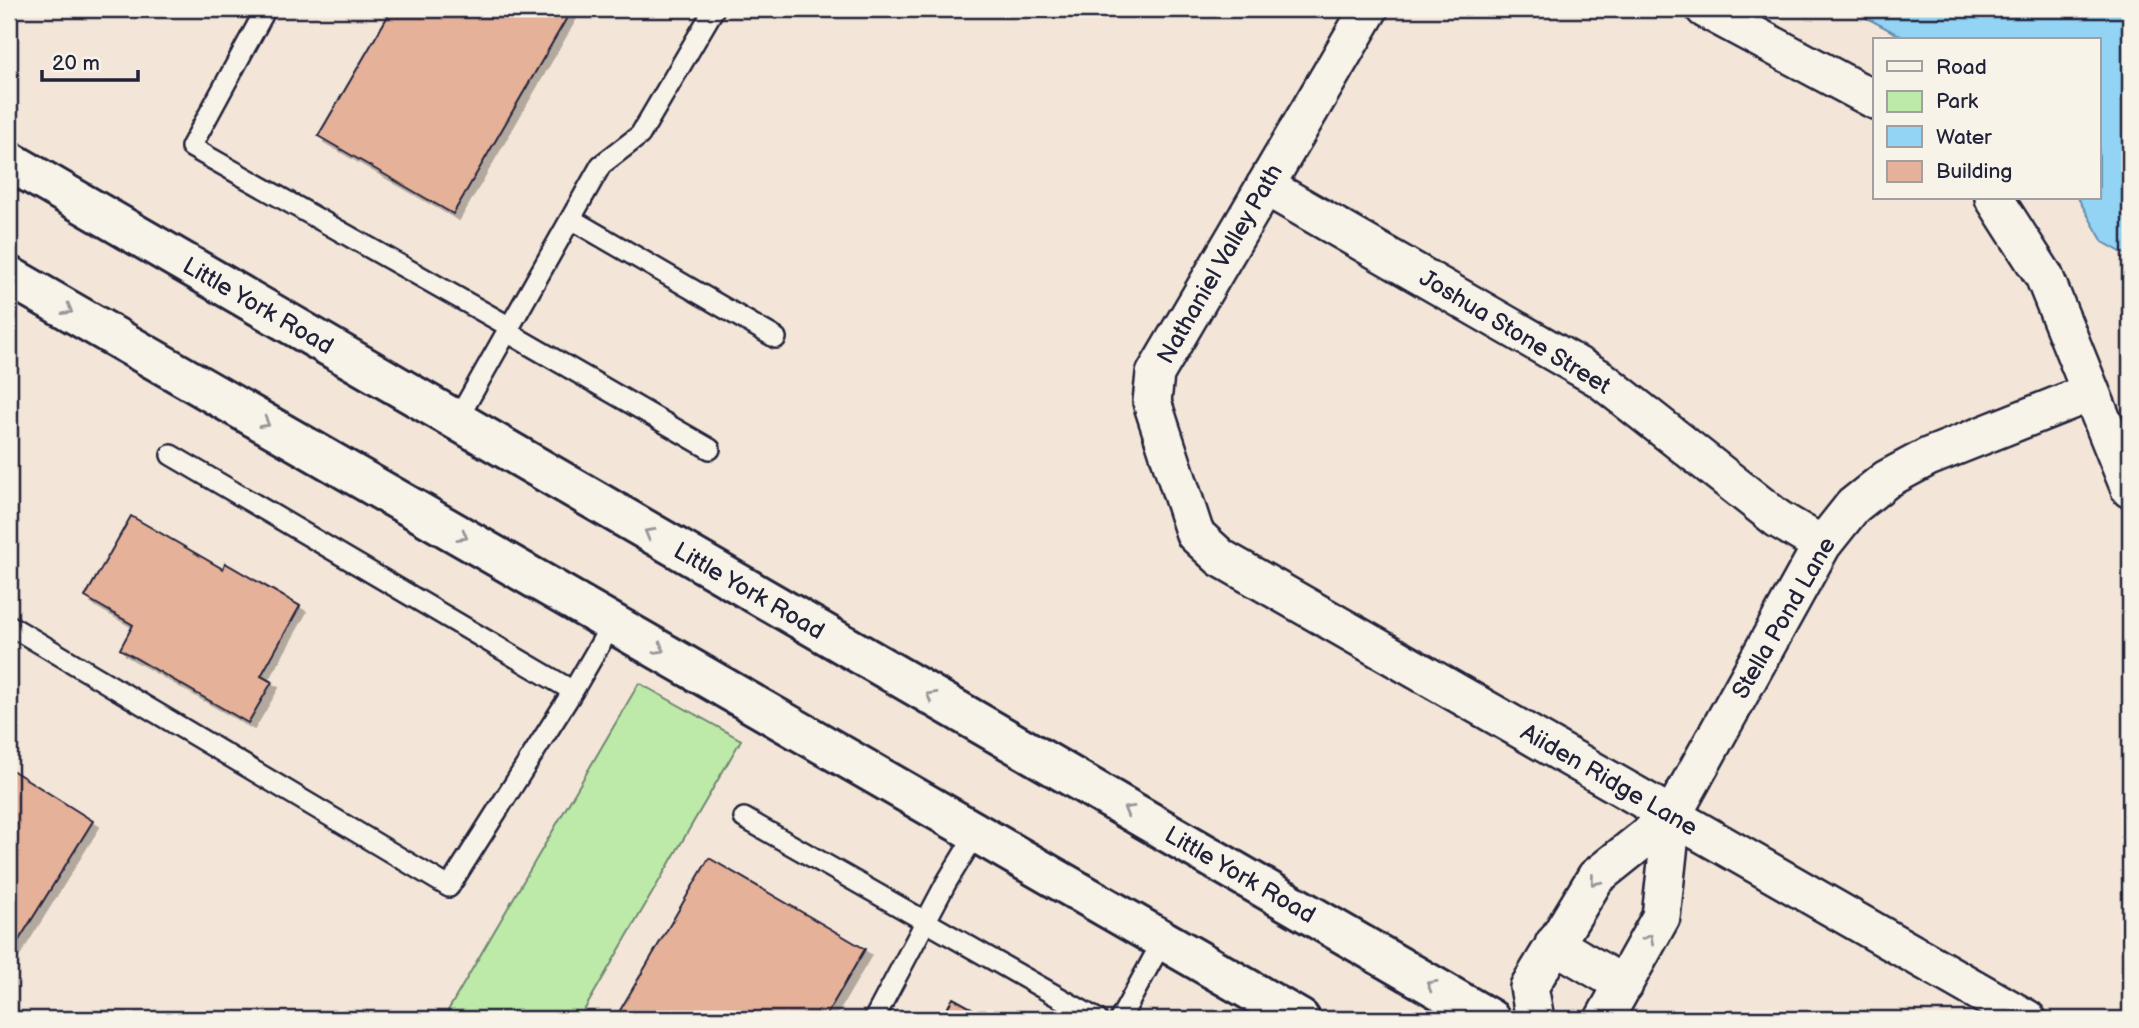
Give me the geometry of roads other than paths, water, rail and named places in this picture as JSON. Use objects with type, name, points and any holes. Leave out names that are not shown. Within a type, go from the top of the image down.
[{"type":"main road","name":"Little York Road","points":[[9,161],[1490,1019]]},
{"type":"main road","points":[[9,276],[1300,1019]]},
{"type":"street","name":"Nathaniel Valley Path","points":[[1195,534],[1152,402],[1155,374],[1369,9]]},
{"type":"street","points":[[1705,9],[1873,99]]},
{"type":"street","name":"Joshua Stone Street","points":[[1265,186],[1599,378],[1778,519],[1822,545]]},
{"type":"street","points":[[1995,200],[2044,276],[2130,489]]},
{"type":"street","name":"Stella Pond Lane","points":[[1535,1019],[1529,987],[1554,944],[1596,877],[1672,816],[1822,545],[1853,506],[1887,479],[1928,457],[2090,393]]},
{"type":"street","name":"Aiiden Ridge Lane","points":[[1195,534],[1220,558],[2027,1019]]},
{"type":"street","name":"Stella Pond Lane","points":[[1604,1019],[1661,917],[1672,816]]},
{"type":"street","points":[[1554,944],[1624,985]]},
{"type":"lane","points":[[266,9],[191,147],[508,329],[710,449]]},
{"type":"lane","points":[[456,422],[601,165],[640,135],[714,9]]},
{"type":"lane","points":[[571,219],[776,338]]},
{"type":"lane","points":[[170,455],[573,691]]},
{"type":"lane","points":[[9,625],[449,887],[573,691],[613,622]]},
{"type":"lane","points":[[744,818],[1097,1019]]},
{"type":"lane","points":[[874,1019],[977,832]]},
{"type":"lane","points":[[1120,1019],[1164,940]]},
{"type":"water","points":[[1850,9],[2130,9],[2130,257],[2103,242],[2079,200],[2100,200],[2100,38],[1904,38]]}]
